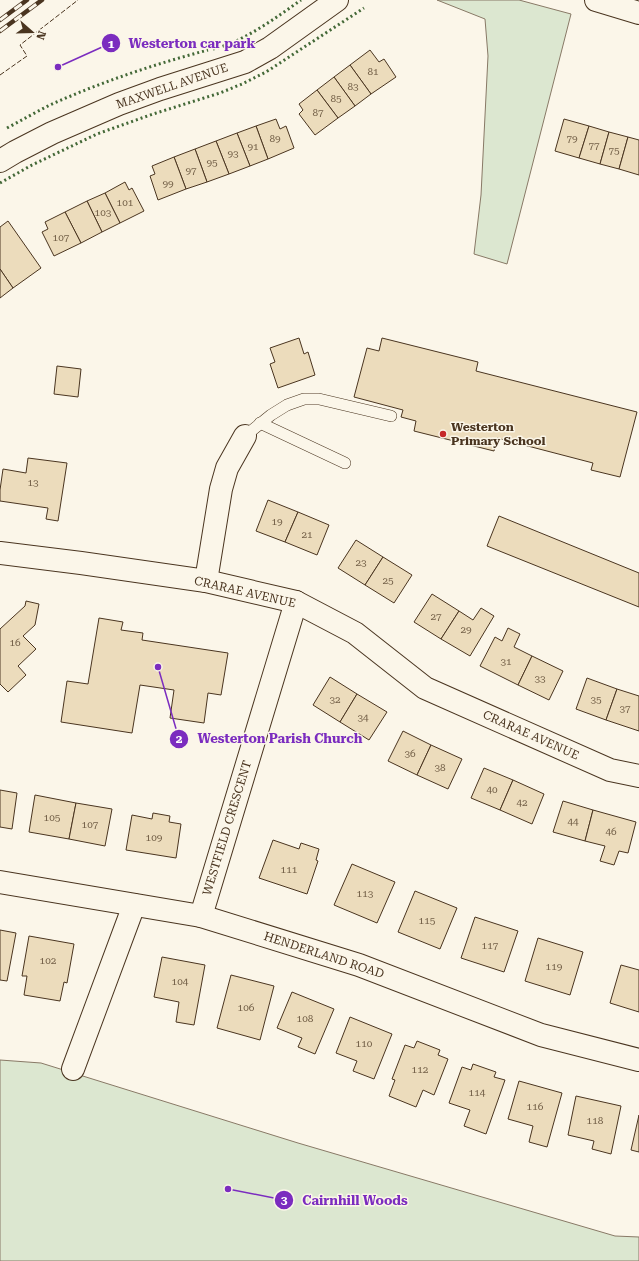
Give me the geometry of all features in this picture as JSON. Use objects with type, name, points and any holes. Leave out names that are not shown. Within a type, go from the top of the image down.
[{"type":"street","name":"MAXWELL AVENUE","points":[[0,160],[52,133],[119,104],[174,84],[245,62],[270,48],[338,0]]},
{"type":"street","points":[[596,0],[639,13]]},
{"type":"street","points":[[206,581],[221,488],[227,468],[252,429]]},
{"type":"street","name":"CRARAE AVENUE","points":[[0,553],[206,581],[296,602],[355,633],[425,688],[610,770],[639,776]]},
{"type":"street","name":"WESTFIELD CRESCENT","points":[[201,916],[296,602]]},
{"type":"street","name":"HENDERLAND ROAD","points":[[0,882],[201,916],[359,964],[541,1035],[639,1060]]},
{"type":"street","points":[[73,1070],[134,904]]},
{"type":"lane","points":[[252,429],[287,405],[304,399],[319,399],[391,416]]},
{"type":"lane","points":[[252,429],[345,463]]},
{"type":"green space","points":[[437,0],[519,0],[571,14],[507,264],[474,254],[481,195],[488,56],[485,19]]},
{"type":"green space","points":[[0,1060],[41,1063],[298,1143],[615,1236],[639,1237],[639,1261],[0,1261]]},
{"type":"building","points":[[370,50],[379,62],[384,59],[396,77],[371,94],[350,65]]},
{"type":"building","points":[[350,65],[371,94],[355,106],[334,77]]},
{"type":"building","points":[[334,77],[355,106],[338,118],[317,90]]},
{"type":"building","points":[[317,90],[338,118],[315,135],[299,114],[303,110],[299,104]]},
{"type":"building","points":[[276,119],[280,129],[286,126],[294,148],[268,159],[256,126]]},
{"type":"building","points":[[564,119],[589,126],[579,158],[555,151]]},
{"type":"building","points":[[256,126],[268,159],[250,166],[237,133]]},
{"type":"building","points":[[589,126],[609,132],[600,164],[579,158]]},
{"type":"building","points":[[609,132],[628,137],[619,169],[600,164]]},
{"type":"building","points":[[237,133],[250,166],[229,174],[216,141]]},
{"type":"building","points":[[628,137],[639,140],[639,175],[619,169]]},
{"type":"building","points":[[216,141],[229,174],[207,182],[195,149]]},
{"type":"building","points":[[195,149],[207,182],[186,189],[174,157]]},
{"type":"building","points":[[174,157],[186,189],[158,200],[150,176],[155,174],[152,166]]},
{"type":"building","points":[[125,182],[129,190],[132,188],[144,211],[120,223],[105,193]]},
{"type":"building","points":[[105,193],[120,223],[102,232],[87,201]]},
{"type":"building","points":[[87,201],[102,232],[81,243],[65,212]]},
{"type":"building","points":[[65,212],[81,243],[54,256],[42,232],[48,229],[45,222]]},
{"type":"building","points":[[8,221],[41,268],[13,288],[0,269],[0,227]]},
{"type":"building","points":[[0,269],[13,288],[0,298]]},
{"type":"building","points":[[299,338],[304,354],[308,352],[315,375],[278,388],[270,364],[275,362],[270,348]]},
{"type":"building","points":[[382,338],[478,362],[476,371],[637,412],[620,477],[591,470],[593,463],[497,438],[494,451],[414,431],[416,421],[401,417],[403,410],[354,397],[367,348],[379,351]]},
{"type":"building","points":[[57,366],[81,369],[78,397],[54,394]]},
{"type":"building","points":[[28,458],[67,463],[58,521],[46,519],[48,508],[0,501],[3,469],[26,473]]},
{"type":"building","points":[[268,500],[298,512],[285,542],[256,531]]},
{"type":"building","points":[[298,512],[329,525],[317,555],[285,542]]},
{"type":"building","points":[[499,516],[639,573],[639,607],[487,546]]},
{"type":"building","points":[[356,540],[383,557],[365,585],[338,568]]},
{"type":"building","points":[[383,557],[412,575],[394,603],[365,585]]},
{"type":"building","points":[[432,594],[459,611],[441,639],[414,622]]},
{"type":"building","points":[[26,601],[39,604],[35,625],[23,636],[36,649],[18,666],[26,675],[8,692],[0,684],[0,629],[25,606]]},
{"type":"building","points":[[481,608],[494,616],[470,656],[441,639],[459,611],[473,620]]},
{"type":"building","points":[[99,618],[123,622],[121,630],[143,633],[142,640],[228,653],[221,695],[208,693],[204,723],[170,718],[174,690],[140,685],[132,733],[61,722],[67,681],[88,684]]},
{"type":"building","points":[[508,628],[520,634],[514,647],[532,656],[518,685],[480,666],[495,637],[502,641]]},
{"type":"building","points":[[532,656],[563,671],[549,700],[518,685]]},
{"type":"building","points":[[330,677],[357,694],[340,722],[313,705]]},
{"type":"building","points":[[587,678],[617,689],[606,720],[576,709]]},
{"type":"building","points":[[617,689],[639,696],[639,731],[606,720]]},
{"type":"building","points":[[357,694],[387,712],[369,740],[340,722]]},
{"type":"building","points":[[403,731],[431,745],[417,775],[388,761]]},
{"type":"building","points":[[431,745],[462,759],[448,789],[417,775]]},
{"type":"building","points":[[484,768],[513,780],[500,810],[471,798]]},
{"type":"building","points":[[513,780],[544,794],[532,824],[500,810]]},
{"type":"building","points":[[0,790],[17,793],[12,829],[0,827]]},
{"type":"building","points":[[35,795],[76,803],[69,839],[29,832]]},
{"type":"building","points":[[563,801],[593,810],[585,841],[553,832]]},
{"type":"building","points":[[76,803],[112,809],[105,846],[69,839]]},
{"type":"building","points":[[593,810],[636,822],[628,853],[619,851],[614,865],[600,861],[605,846],[585,841]]},
{"type":"building","points":[[153,813],[170,816],[169,822],[181,824],[176,858],[126,850],[132,815],[152,819]]},
{"type":"building","points":[[273,840],[299,849],[301,843],[319,849],[316,860],[318,861],[307,894],[259,878]]},
{"type":"building","points":[[352,864],[395,882],[377,923],[334,905]]},
{"type":"building","points":[[415,891],[457,908],[440,949],[398,932]]},
{"type":"building","points":[[475,917],[518,931],[504,972],[461,958]]},
{"type":"building","points":[[0,930],[16,933],[7,981],[0,980]]},
{"type":"building","points":[[29,936],[74,944],[67,983],[64,982],[60,1001],[24,995],[27,976],[22,976]]},
{"type":"building","points":[[538,938],[583,952],[570,995],[525,981]]},
{"type":"building","points":[[162,957],[205,965],[194,1025],[176,1022],[179,1002],[154,997]]},
{"type":"building","points":[[621,965],[639,970],[639,1012],[610,1003]]},
{"type":"building","points":[[231,975],[274,986],[260,1040],[217,1028]]},
{"type":"building","points":[[292,992],[334,1009],[315,1054],[298,1047],[302,1038],[277,1028]]},
{"type":"building","points":[[350,1017],[392,1034],[374,1079],[353,1071],[357,1061],[336,1053]]},
{"type":"building","points":[[417,1041],[440,1050],[438,1055],[448,1059],[434,1095],[423,1090],[416,1107],[389,1096],[395,1080],[392,1079],[405,1045],[414,1048]]},
{"type":"building","points":[[473,1064],[496,1072],[494,1077],[505,1080],[486,1134],[464,1126],[470,1110],[449,1103],[462,1067],[471,1070]]},
{"type":"building","points":[[519,1081],[562,1093],[547,1147],[529,1142],[533,1126],[508,1119]]},
{"type":"building","points":[[576,1096],[621,1106],[611,1154],[592,1149],[594,1141],[568,1135]]},
{"type":"building","points":[[639,1115],[639,1152],[631,1150]]},
{"type":"railway","points":[[0,20],[27,0]]},
{"type":"railway","points":[[0,31],[42,0]]},
{"type":"hedge","points":[[213,49],[224,46],[247,35],[301,0]]},
{"type":"hedge","points":[[0,183],[32,165],[97,134],[153,114],[220,93],[242,84],[266,72],[364,8]]},
{"type":"hedge","points":[[7,128],[50,105],[108,81],[148,67],[208,50]]},
{"type":"fence","points":[[0,75],[27,56],[20,45],[78,0]]},
{"type":"place","name":"Westerton car park","points":[[58,67]]},
{"type":"place","name":"Westerton Primary School","points":[[443,434]]},
{"type":"place","name":"Westerton Parish Church","points":[[158,667]]},
{"type":"place","name":"Cairnhill Woods","points":[[228,1189]]}]
